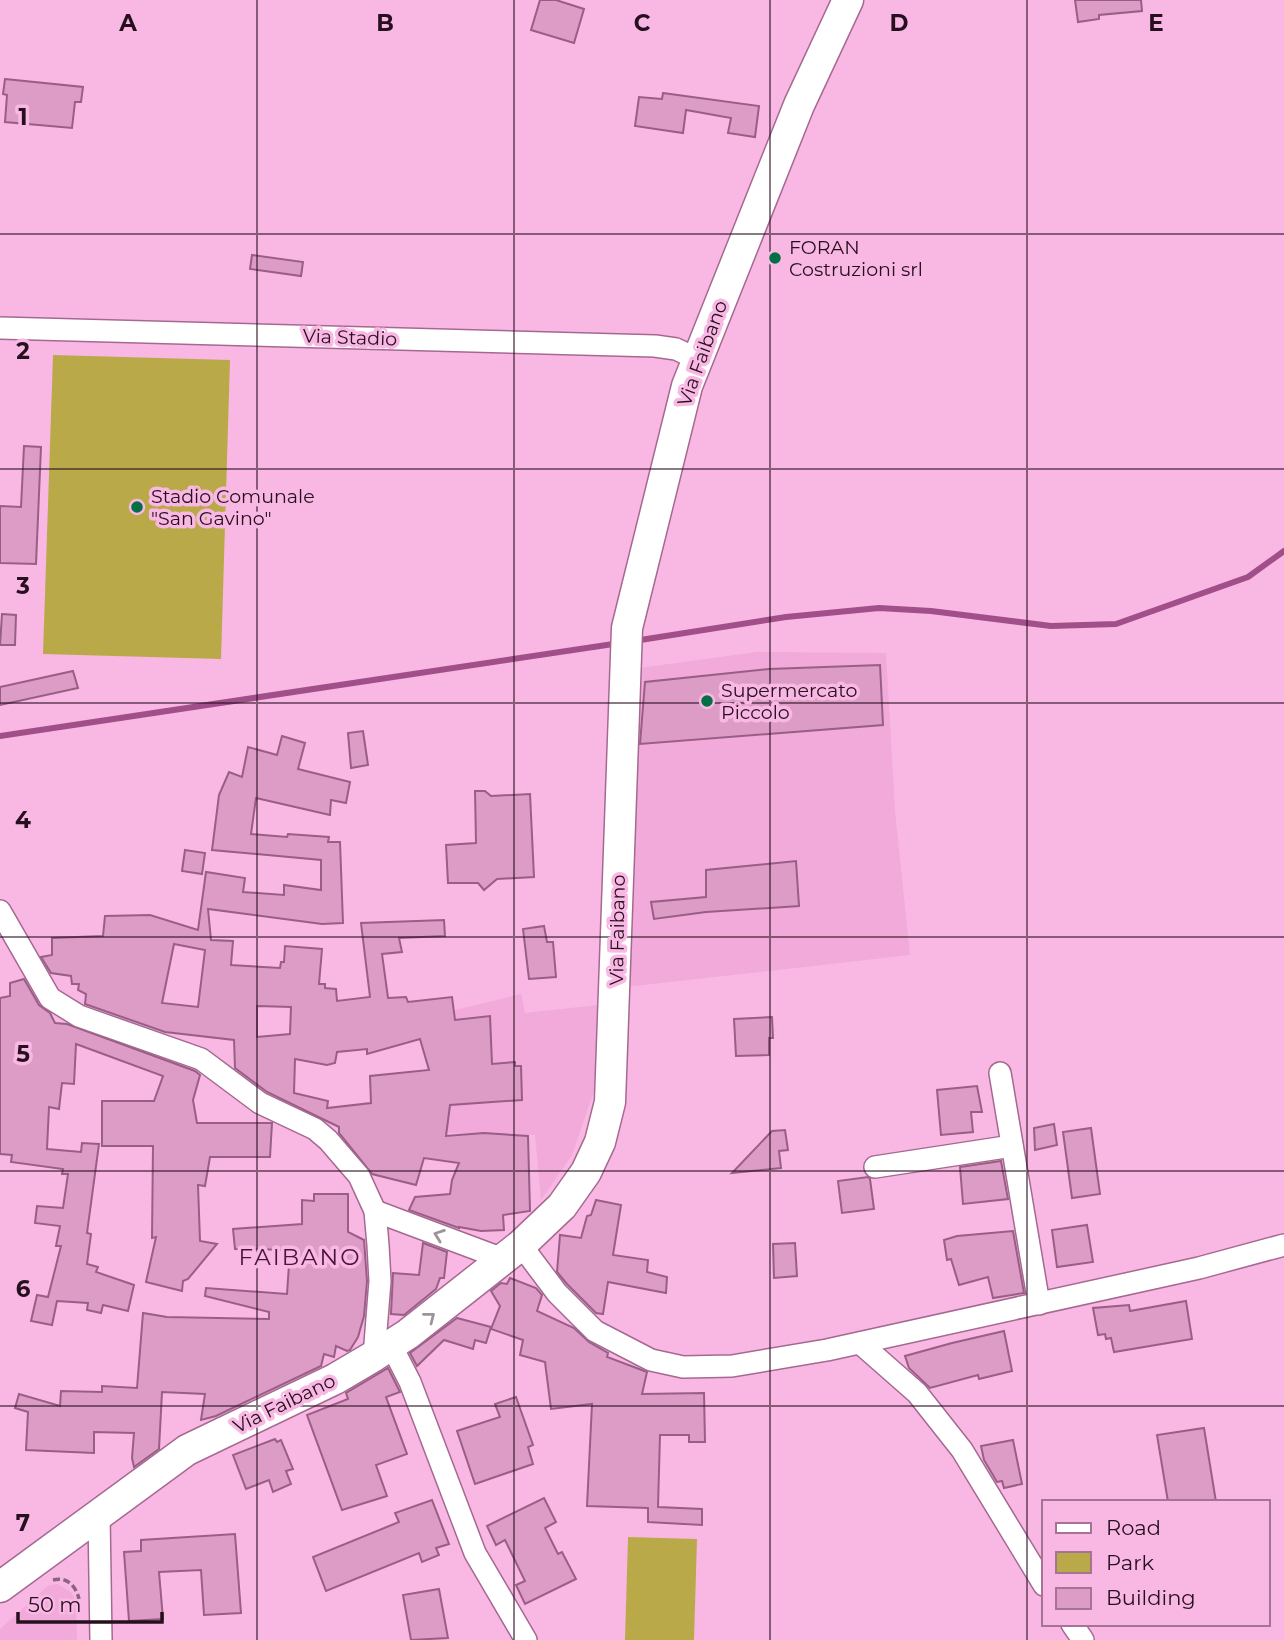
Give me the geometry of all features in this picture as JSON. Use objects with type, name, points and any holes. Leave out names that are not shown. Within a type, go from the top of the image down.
[{"type":"street","name":"Via Faibano","points":[[0,1587],[187,1450],[335,1378],[382,1350],[512,1252],[562,1206],[586,1172],[600,1142],[610,1102],[627,641],[687,386],[799,105],[848,0]]},
{"type":"street","name":"Via Stadio","points":[[0,328],[655,346],[676,349],[697,359]]},
{"type":"street","points":[[0,911],[50,998],[79,1016],[201,1059],[260,1103],[314,1129],[328,1140],[359,1176],[375,1211],[382,1350],[410,1382],[475,1553],[526,1640]]},
{"type":"street","points":[[1000,1073],[1039,1304]]},
{"type":"street","points":[[875,1167],[1012,1146]]},
{"type":"street","points":[[375,1211],[512,1252],[595,1331],[651,1360],[683,1367],[732,1366],[859,1343],[1199,1268],[1284,1245]]},
{"type":"street","points":[[859,1343],[917,1393],[962,1450],[1042,1582]]},
{"type":"street","points":[[99,1515],[101,1640]]},
{"type":"path","points":[[51,1580],[59,1578],[68,1581],[76,1588],[80,1600]]},
{"type":"shaded area","points":[[757,652],[886,653],[895,811],[910,955],[626,987],[632,669]]},
{"type":"shaded area","points":[[521,994],[525,1013],[598,1005],[595,1088],[572,1155],[541,1200],[535,1135],[448,1133],[435,1015]]},
{"type":"shaded area","points":[[58,1584],[72,1593],[76,1601],[77,1640],[0,1640],[0,1629],[49,1585]]},
{"type":"green space","name":"Stadio Comunale \"San Gavino\"","points":[[53,355],[230,360],[221,659],[43,654]]},
{"type":"green space","points":[[628,1537],[697,1539],[694,1640],[625,1640]]},
{"type":"building","points":[[540,0],[556,0],[584,9],[574,43],[531,30]]},
{"type":"building","points":[[1075,0],[1141,0],[1142,11],[1099,15],[1099,19],[1078,22]]},
{"type":"building","points":[[5,79],[83,87],[81,102],[75,102],[72,128],[5,122]]},
{"type":"building","points":[[663,93],[759,106],[755,137],[728,133],[731,118],[686,110],[683,133],[635,126],[639,97],[662,99]]},
{"type":"building","points":[[252,255],[303,262],[301,276],[250,269]]},
{"type":"building","points":[[24,446],[41,447],[36,564],[0,563],[0,506],[21,507]]},
{"type":"building","points":[[2,614],[16,615],[15,645],[0,645]]},
{"type":"building","points":[[880,665],[883,725],[640,744],[645,682],[769,669]]},
{"type":"building","points":[[73,671],[78,688],[0,705],[0,687]]},
{"type":"building","points":[[363,731],[368,765],[351,768],[348,733]]},
{"type":"building","points":[[282,736],[305,743],[298,769],[350,782],[346,803],[331,800],[330,815],[256,798],[251,834],[329,837],[328,842],[340,842],[343,923],[322,924],[208,909],[211,940],[233,941],[231,965],[280,968],[281,962],[284,962],[285,946],[322,949],[319,984],[325,984],[325,988],[336,989],[337,1001],[370,997],[361,923],[444,920],[445,936],[399,938],[402,952],[382,954],[388,998],[406,997],[408,1002],[452,997],[455,1020],[490,1016],[492,1064],[515,1062],[515,1066],[521,1066],[522,1100],[450,1105],[446,1136],[484,1133],[528,1136],[530,1211],[503,1215],[504,1230],[459,1228],[409,1210],[415,1197],[450,1194],[459,1163],[424,1158],[416,1185],[372,1174],[339,1133],[339,1127],[267,1092],[235,1068],[234,1040],[165,1032],[85,1004],[86,994],[78,990],[79,984],[72,984],[71,976],[51,973],[41,957],[52,955],[52,938],[103,936],[105,916],[150,915],[198,930],[206,872],[245,878],[243,892],[284,895],[284,885],[321,890],[321,860],[212,850],[219,795],[229,772],[242,777],[248,747],[277,755]],"holes":[[[174,944],[205,950],[198,1007],[162,1003]],[[257,1006],[291,1007],[290,1034],[257,1037]],[[420,1039],[429,1070],[370,1076],[371,1103],[327,1108],[328,1101],[294,1093],[295,1059],[327,1065],[335,1063],[337,1052],[367,1049],[367,1054]]]},
{"type":"building","points":[[475,791],[485,791],[491,796],[530,794],[534,877],[497,879],[484,890],[478,883],[448,883],[446,845],[476,843]]},
{"type":"building","points":[[185,850],[205,853],[202,874],[182,871]]},
{"type":"building","points":[[796,861],[799,906],[706,912],[654,919],[651,902],[706,897],[706,870]]},
{"type":"building","points":[[544,926],[547,942],[553,942],[556,977],[529,979],[523,929]]},
{"type":"building","points":[[24,979],[39,1005],[50,1013],[55,1023],[67,1024],[200,1075],[193,1100],[197,1123],[272,1123],[270,1157],[210,1157],[205,1186],[198,1185],[200,1241],[217,1244],[188,1279],[183,1281],[182,1291],[146,1282],[156,1237],[152,1238],[153,1146],[102,1146],[102,1101],[154,1101],[163,1076],[76,1044],[74,1084],[62,1083],[59,1109],[49,1107],[47,1149],[81,1152],[82,1143],[99,1144],[87,1233],[91,1234],[87,1264],[98,1267],[96,1272],[134,1285],[128,1311],[103,1305],[101,1313],[87,1310],[88,1303],[57,1301],[52,1325],[31,1321],[37,1295],[48,1297],[61,1246],[56,1246],[60,1226],[35,1223],[37,1206],[63,1208],[68,1174],[62,1174],[63,1169],[11,1162],[12,1155],[0,1154],[0,998],[10,996],[10,983]]},
{"type":"building","points":[[772,1017],[773,1038],[769,1038],[769,1055],[736,1056],[734,1019]]},
{"type":"building","points":[[977,1086],[982,1112],[971,1112],[973,1132],[941,1135],[937,1090]]},
{"type":"building","points":[[1054,1124],[1057,1145],[1035,1150],[1034,1128]]},
{"type":"building","points":[[1091,1128],[1100,1194],[1072,1198],[1063,1132]]},
{"type":"building","points":[[785,1130],[788,1150],[779,1151],[781,1168],[732,1173],[772,1131]]},
{"type":"building","points":[[1001,1161],[1008,1199],[963,1204],[960,1167]]},
{"type":"building","points":[[868,1177],[874,1209],[842,1213],[838,1181]]},
{"type":"building","points":[[314,1194],[348,1194],[348,1232],[364,1240],[367,1281],[364,1316],[358,1337],[350,1350],[336,1346],[334,1357],[324,1354],[321,1366],[216,1416],[201,1420],[205,1394],[162,1392],[159,1449],[134,1467],[134,1433],[94,1432],[94,1453],[26,1450],[28,1412],[15,1408],[19,1394],[60,1406],[61,1391],[102,1392],[102,1386],[137,1388],[143,1313],[167,1317],[269,1319],[269,1312],[205,1296],[206,1288],[287,1294],[290,1250],[235,1249],[233,1229],[302,1224],[302,1200],[314,1201]]},
{"type":"building","points":[[596,1200],[621,1205],[613,1255],[648,1260],[647,1272],[667,1277],[666,1293],[608,1282],[603,1314],[596,1313],[557,1272],[560,1235],[581,1238],[587,1216],[591,1215]]},
{"type":"building","points":[[1087,1225],[1093,1262],[1057,1267],[1052,1230]]},
{"type":"building","points":[[1013,1231],[1024,1293],[993,1298],[988,1277],[959,1285],[951,1259],[947,1260],[944,1240],[957,1236]]},
{"type":"building","points":[[423,1243],[447,1252],[444,1278],[440,1278],[436,1289],[404,1315],[391,1314],[393,1273],[419,1275]]},
{"type":"building","points":[[795,1243],[797,1276],[774,1278],[773,1244]]},
{"type":"building","points":[[510,1278],[536,1288],[542,1295],[537,1311],[574,1328],[589,1342],[608,1353],[607,1357],[647,1372],[642,1394],[704,1393],[705,1442],[689,1442],[689,1435],[660,1435],[658,1507],[702,1509],[702,1525],[648,1522],[648,1508],[587,1506],[592,1404],[551,1409],[545,1362],[520,1355],[523,1340],[491,1329],[500,1306],[491,1291],[501,1283],[507,1284]]},
{"type":"building","points":[[1186,1301],[1192,1339],[1114,1352],[1111,1338],[1106,1339],[1105,1334],[1098,1335],[1093,1308],[1129,1305],[1130,1311]]},
{"type":"building","points":[[457,1318],[491,1327],[486,1343],[475,1340],[473,1349],[444,1340],[417,1366],[410,1353]]},
{"type":"building","points":[[1004,1331],[1012,1371],[979,1379],[978,1375],[930,1388],[909,1368],[905,1356],[952,1343]]},
{"type":"building","points":[[388,1368],[400,1392],[386,1397],[407,1454],[376,1465],[387,1496],[342,1510],[307,1415],[348,1399],[346,1393]]},
{"type":"building","points":[[516,1397],[533,1445],[528,1447],[533,1464],[475,1484],[457,1431],[500,1417],[495,1404]]},
{"type":"building","points":[[1204,1428],[1216,1500],[1168,1500],[1157,1435]]},
{"type":"building","points":[[275,1439],[277,1442],[281,1440],[293,1469],[286,1471],[291,1484],[273,1492],[269,1480],[246,1489],[233,1455]]},
{"type":"building","points":[[1013,1440],[1022,1484],[1004,1488],[1002,1481],[997,1482],[984,1460],[981,1446]]},
{"type":"building","points":[[544,1498],[556,1522],[545,1528],[558,1554],[562,1552],[576,1579],[525,1604],[516,1585],[525,1581],[505,1540],[496,1545],[487,1526]]},
{"type":"building","points":[[432,1500],[449,1544],[436,1548],[439,1555],[422,1562],[419,1553],[326,1591],[313,1557],[399,1522],[395,1513]]},
{"type":"building","points":[[235,1534],[241,1613],[204,1615],[201,1570],[159,1572],[163,1619],[129,1621],[124,1552],[141,1551],[141,1540]]},
{"type":"building","points":[[439,1589],[448,1638],[411,1640],[403,1595]]},
{"type":"waterway","points":[[634,641],[786,617],[879,608],[931,611],[1051,626],[1116,624],[1248,577],[1284,551]]},
{"type":"waterway","points":[[0,736],[620,643]]},
{"type":"place","name":"FORAN Costruzioni srl","points":[[775,258]]},
{"type":"place","name":"Stadio Comunale \"San Gavino\"","points":[[137,507]]},
{"type":"place","name":"Supermercato Piccolo","points":[[707,701]]},
{"type":"district","name":"FAIBANO","points":[[300,1257]]}]
